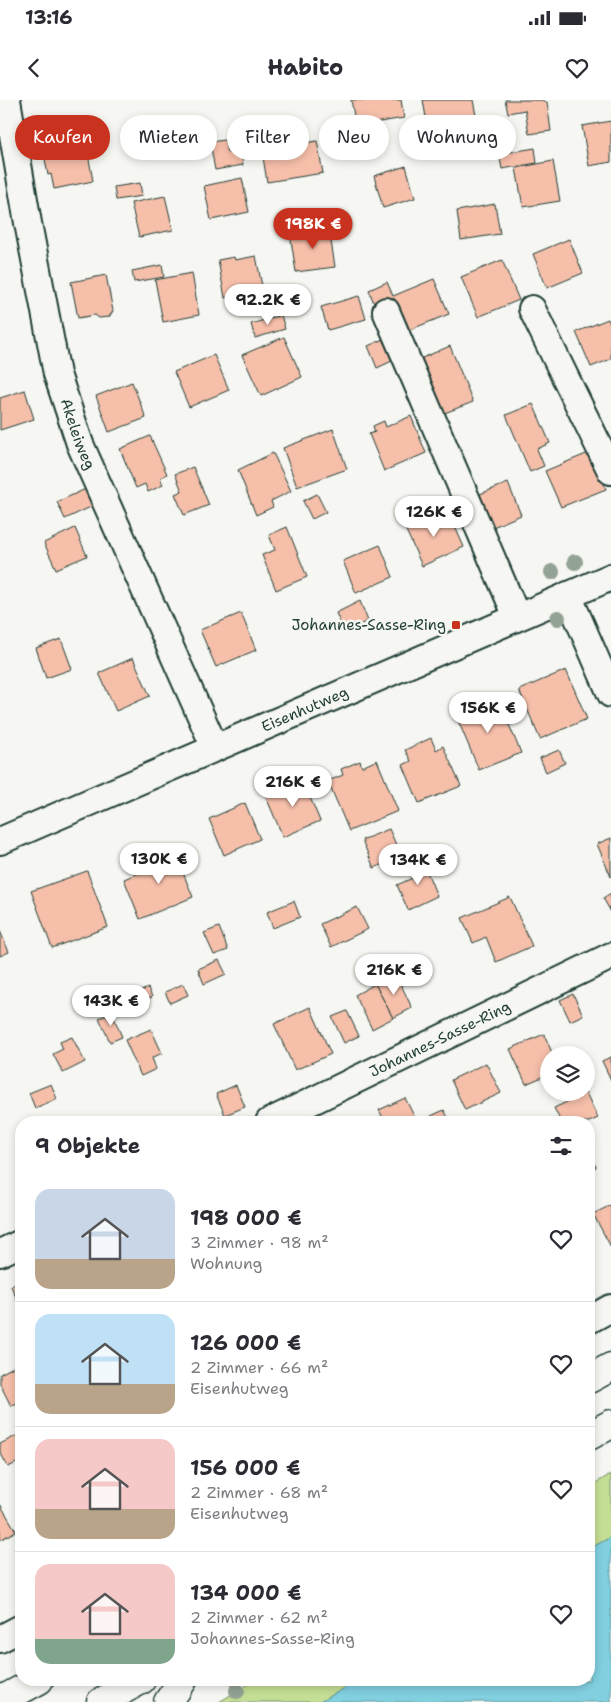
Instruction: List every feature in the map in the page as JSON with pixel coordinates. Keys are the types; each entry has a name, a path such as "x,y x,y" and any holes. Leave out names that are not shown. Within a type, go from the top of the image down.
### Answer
{"highway":[{"path":"595,1376 611,1367"},
{"path":"595,1433 611,1424"},
{"path":"0,1701 28,1686"},
{"path":"101,1702 131,1686"},
{"path":"168,1702 179,1686"}],"street":[{"name":"Akeleiweg","path":"7,100 57,374 80,444 215,748"},
{"path":"532,309 611,471"},
{"path":"386,311 517,617"},
{"name":"Eisenhutweg","path":"0,841 611,577"},
{"path":"568,595 611,694"},
{"name":"Johannes-Sasse-Ring","path":"281,1116 611,956"},
{"path":"0,1253 15,1246"},
{"path":"595,1317 611,1308"},
{"path":"0,1639 15,1631"}],"green space":[{"path":"611,1474 611,1537 595,1546 595,1483"},
{"path":"246,1686 348,1686 320,1702 219,1702"}],"water":[{"path":"611,1537 611,1702 320,1702 348,1686 595,1686 595,1546"}],"building":[{"path":"351,100 401,100 404,115 399,115 399,119 389,120 389,115 354,115"},
{"path":"423,100 473,100 476,115 426,115"},
{"path":"505,100 543,100 543,102 547,102 551,131 529,134 525,110 508,113"},
{"path":"611,121 611,162 589,166 582,126"},
{"path":"225,140 227,160 242,160 243,165 215,170 213,160 217,160 217,141"},
{"path":"317,141 319,160 323,173 267,182 263,160 309,160 309,142"},
{"path":"535,148 537,163 502,169 500,160 516,160 516,151"},
{"path":"45,160 89,160 93,181 54,189 51,174 48,175"},
{"path":"553,161 560,201 523,207 516,168"},
{"path":"406,166 415,198 383,208 374,176"},
{"path":"242,178 249,212 211,220 204,186"},
{"path":"140,183 142,196 116,200 114,187"},
{"path":"165,196 173,230 139,237 131,203"},
{"path":"495,204 500,234 461,240 457,211"},
{"path":"329,228 335,267 296,272 290,234"},
{"path":"569,239 583,273 547,288 533,254"},
{"path":"256,256 263,291 225,298 218,260 234,257 235,260"},
{"path":"502,260 519,300 478,317 461,277"},
{"path":"162,265 164,277 134,282 132,271"},
{"path":"192,273 199,315 163,322 155,280"},
{"path":"106,275 113,311 109,317 99,318 95,315 78,318 71,282"},
{"path":"434,279 449,314 407,331 395,302 376,309 369,290 387,282 393,296"},
{"path":"359,296 366,319 328,330 321,307"},
{"path":"281,315 285,329 255,338 251,324"},
{"path":"608,319 611,326 611,359 591,367 576,332"},
{"path":"284,337 302,377 261,396 242,355"},
{"path":"383,339 392,361 377,368 368,346"},
{"path":"450,346 473,402 442,414 420,359"},
{"path":"214,355 229,390 189,407 174,372"},
{"path":"132,382 146,418 109,432 96,396"},
{"path":"25,390 34,419 0,430 0,398"},
{"path":"533,404 550,443 537,449 544,466 530,472 506,415"},
{"path":"411,416 426,453 384,471 369,434 375,432 373,426 384,421 386,427"},
{"path":"333,429 347,469 297,487 283,448"},
{"path":"150,436 167,474 160,478 163,485 148,492 145,484 136,488 120,449"},
{"path":"591,452 606,489 561,507 545,471"},
{"path":"273,453 291,491 271,501 273,507 256,515 238,470"},
{"path":"193,467 209,505 184,515 175,494 182,491 175,474"},
{"path":"508,483 521,515 493,527 480,494"},
{"path":"90,487 97,504 65,519 57,502"},
{"path":"317,494 326,512 312,519 303,501"},
{"path":"447,509 464,547 422,566 405,528"},
{"path":"287,527 307,577 276,590 262,555 275,550 269,535"},
{"path":"75,528 87,556 56,569 44,543"},
{"path":"380,545 393,577 356,593 343,561"},
{"path":"360,601 368,621 344,632 336,613"},
{"path":"241,613 256,650 216,667 200,630"},
{"path":"61,639 72,669 46,678 36,648"},
{"path":"133,658 150,696 116,711 99,673"},
{"path":"566,670 587,719 540,739 519,690"},
{"path":"487,697 490,705 499,701 521,753 479,770 457,718 471,713 468,705"},
{"path":"431,738 436,750 443,746 461,786 419,803 403,765 411,761 405,750"},
{"path":"559,750 565,763 546,772 540,758"},
{"path":"377,760 398,811 349,831 328,781 343,775 341,769 360,761 362,767"},
{"path":"303,781 320,821 283,837 266,797 277,792 276,788 290,782 292,786"},
{"path":"245,803 260,839 224,855 209,819"},
{"path":"389,829 401,856 374,868 362,840"},
{"path":"611,838 611,877 597,844"},
{"path":"168,849 174,851 193,897 140,919 124,879 153,867 151,861 153,855"},
{"path":"430,857 435,868 427,872 437,896 408,910 397,885 417,876 412,866"},
{"path":"87,871 108,927 52,948 31,891"},
{"path":"611,893 611,912 603,898"},
{"path":"510,897 532,946 496,962 486,937 473,943 462,918"},
{"path":"294,901 300,917 273,928 267,912"},
{"path":"357,907 368,929 331,947 320,924"},
{"path":"219,927 228,950 214,955 204,933"},
{"path":"0,931 9,952 0,956"},
{"path":"219,960 226,974 204,984 198,969"},
{"path":"396,974 412,1008 393,1018 375,984"},
{"path":"183,984 188,995 170,1003 165,992"},
{"path":"375,984 393,1018 372,1029 355,995"},
{"path":"148,988 152,997 131,1006 127,997"},
{"path":"573,994 583,1015 570,1021 560,1000"},
{"path":"310,1007 331,1054 295,1070 274,1024"},
{"path":"347,1011 359,1036 344,1043 332,1017"},
{"path":"112,1013 122,1037 110,1042 99,1018"},
{"path":"151,1029 162,1053 152,1058 156,1069 141,1076 125,1040"},
{"path":"544,1034 549,1046 540,1046 540,1078 526,1084 510,1049"},
{"path":"72,1037 85,1062 63,1073 53,1054 63,1049 60,1042"},
{"path":"611,1057 611,1080 602,1061"},
{"path":"486,1063 501,1093 465,1110 451,1080"},
{"path":"51,1084 57,1099 35,1108 29,1093"},
{"path":"236,1085 245,1107 225,1115 216,1094"},
{"path":"405,1098 414,1116 382,1116 379,1110"},
{"path":"569,1101 590,1101 598,1118 595,1119 595,1116 558,1116 554,1108"},
{"path":"444,1110 447,1116 431,1116"},
{"path":"611,1205 611,1247 595,1218 595,1213"},
{"path":"15,1284 15,1295 11,1286"},
{"path":"15,1366 15,1404 11,1406 0,1384 0,1374"},
{"path":"15,1436 15,1464 8,1467 0,1452 0,1444"},
{"path":"0,1504 15,1532 0,1540"}],"place":[{"name":"Johannes-Sasse-Ring","path":"456,625"}]}
